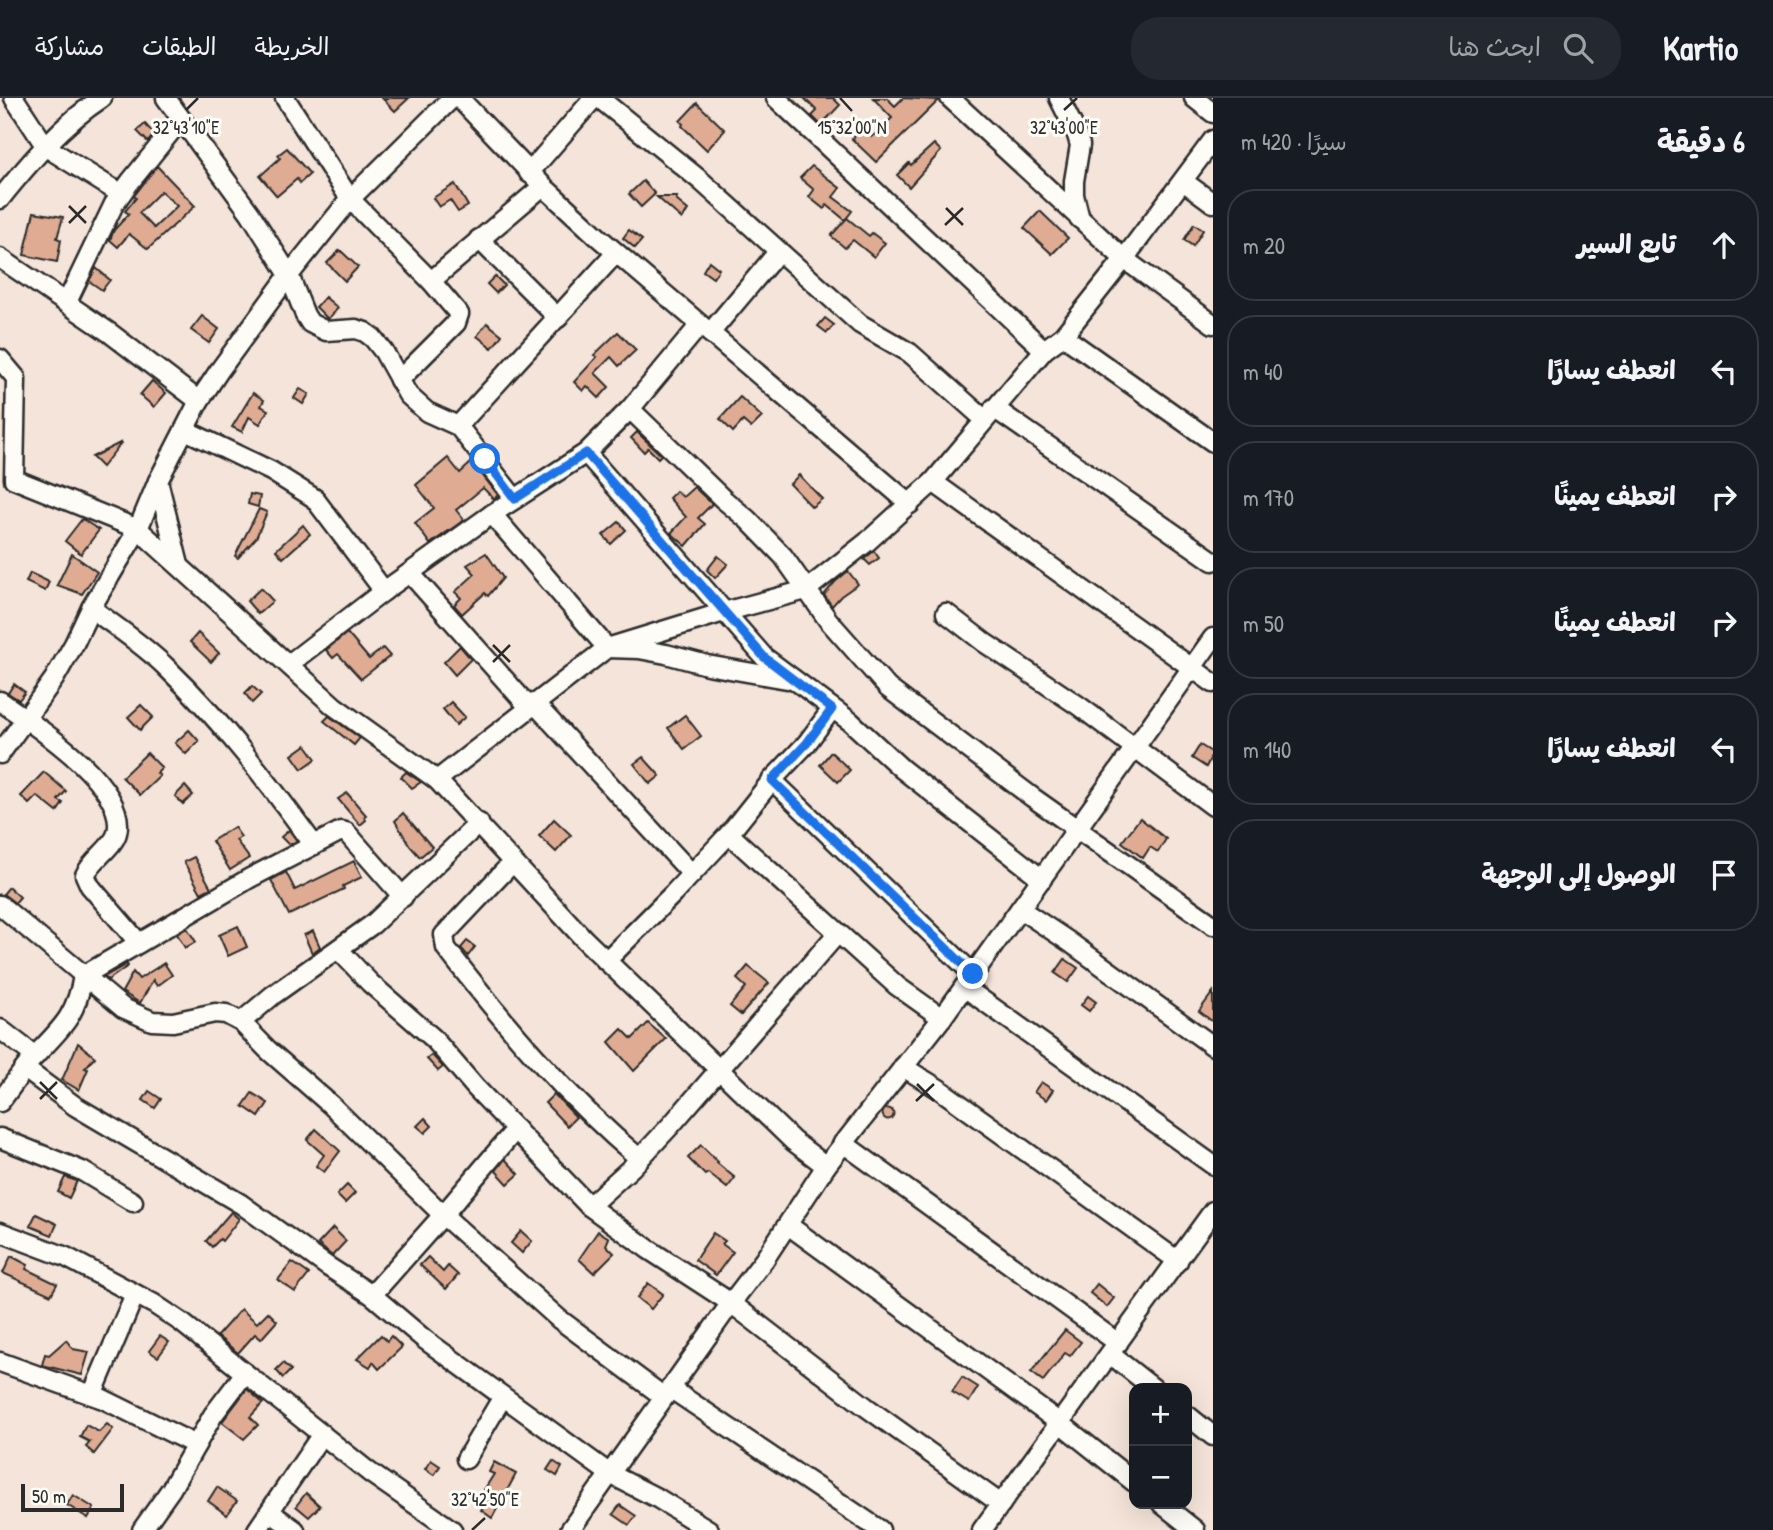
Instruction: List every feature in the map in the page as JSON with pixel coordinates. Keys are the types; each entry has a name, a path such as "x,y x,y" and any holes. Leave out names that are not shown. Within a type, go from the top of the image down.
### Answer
{"street":[{"path":"14,98 46,147 121,194"},
{"path":"0,198 46,147 90,105 102,98"},
{"path":"166,98 250,213 289,275 310,323 326,331 346,328 365,332 378,344 408,395 418,406 458,426 515,499"},
{"path":"0,754 54,679 74,644 91,608 138,529 158,481 199,401 289,275 350,199 452,98"},
{"path":"459,98 543,186 616,253 910,504"},
{"path":"530,173 594,98"},
{"path":"599,98 700,180 860,324 910,353 989,413 1213,561"},
{"path":"776,98 1044,350"},
{"path":"950,98 1124,259 1213,324"},
{"path":"1059,98 1080,145 1074,195 1080,219"},
{"path":"1194,98 1213,113"},
{"path":"291,101 350,199 431,281 459,317 399,380"},
{"path":"66,302 121,194 181,119"},
{"path":"437,780 607,648 806,590 867,542 933,482 1044,350 1063,336 1213,140"},
{"path":"1183,181 1213,202"},
{"path":"431,281 543,186"},
{"path":"479,239 558,318"},
{"path":"289,664 384,591 492,514 586,453 778,252"},
{"path":"458,426 616,253"},
{"path":"0,258 66,302 199,401"},
{"path":"1063,336 1213,442"},
{"path":"0,359 16,378 7,476 138,529 334,706 437,780 606,961 793,1140 826,1166"},
{"path":"630,409 783,556 848,644 888,688 1077,829 1213,925"},
{"path":"185,430 271,471 313,498 384,591"},
{"path":"586,453 764,657 851,722 902,769 1042,879"},
{"path":"158,481 179,566"},
{"path":"933,482 1213,683"},
{"path":"492,514 607,648 639,649 706,665 792,680"},
{"path":"410,573 692,874"},
{"path":"91,608 154,657 186,688 250,761 314,845"},
{"path":"946,613 995,650 1080,706 1213,806"},
{"path":"570,1530 788,1225 826,1166 942,1018 1213,638"},
{"path":"0,701 25,718 95,776 110,796 118,818 117,835 90,864 85,875 90,886 139,943"},
{"path":"606,961 729,834 772,780 811,738 832,709"},
{"path":"772,780 969,981 1213,1165"},
{"path":"241,1022 273,995 339,950 403,897 479,823"},
{"path":"0,1102 72,1015 79,999 83,976 250,878 341,831 346,832 403,897"},
{"path":"729,834 897,986 942,1018"},
{"path":"513,862 444,935 446,948 539,1064 596,1122 640,1158"},
{"path":"0,905 123,1008 152,1021 173,1021 215,1013 226,1014 241,1022 268,1050 331,1105 443,1215 559,1319 667,1393 880,1530"},
{"path":"1020,909 1213,1046"},
{"path":"589,1206 640,1158 837,934"},
{"path":"339,950 370,983 433,1038 475,1087 589,1206 648,1249 731,1303 1001,1504"},
{"path":"0,1029 30,1063 75,1105 240,1204 372,1295 424,1339 502,1398 610,1474 659,1499 709,1530"},
{"path":"903,1067 939,1089 1178,1261"},
{"path":"372,1295 516,1129"},
{"path":"0,1138 82,1171 133,1202"},
{"path":"843,1143 1114,1348 1148,1383"},
{"path":"983,1530 1178,1261 1206,1237 1213,1211"},
{"path":"788,1225 1060,1423 1129,1478"},
{"path":"1,1235 66,1257 181,1322 369,1472 452,1530"},
{"path":"92,1395 135,1294"},
{"path":"0,1362 92,1395 196,1445"},
{"path":"142,1530 171,1489 213,1415 245,1373"},
{"path":"466,1459 502,1398"},
{"path":"1192,1419 1213,1436"},
{"path":"257,1530 322,1434"},
{"path":"1168,1509 1195,1530"},
{"path":"270,1512 295,1530"}],"building":[{"path":"382,98 409,98 395,111"},
{"path":"804,98 833,98 840,105 821,125 812,116 817,111"},
{"path":"873,98 887,98 895,106 903,98 939,100 876,162 852,139 863,128 872,137 892,118"},
{"path":"697,103 725,130 707,150 680,121"},
{"path":"145,124 154,134 148,142 137,131"},
{"path":"934,144 941,151 909,187 897,175"},
{"path":"287,148 310,174 300,183 297,179 277,196 260,176"},
{"path":"157,166 195,206 148,249 129,234 118,247 110,240 114,230 129,214 125,211 136,198 134,196","holes":["161,191 177,206 154,228 139,213"]},
{"path":"812,166 840,188 833,197 852,211 845,220 827,205 824,209 809,197 814,190 800,178"},
{"path":"643,181 655,194 641,207 629,194"},
{"path":"455,184 468,206 458,212 450,200 439,207 433,198"},
{"path":"657,197 677,197 676,200 688,210 682,219"},
{"path":"1040,211 1068,238 1052,254 1024,228"},
{"path":"34,212 63,217 57,238 61,240 57,262 24,255"},
{"path":"847,218 869,236 872,233 885,243 874,257 853,240 845,248 831,236"},
{"path":"1194,224 1203,230 1193,246 1184,240"},
{"path":"629,230 642,240 635,248 623,238"},
{"path":"340,250 358,267 345,281 327,263"},
{"path":"709,261 719,269 713,278 703,271"},
{"path":"96,268 110,280 102,290 89,281"},
{"path":"495,276 504,285 496,293 487,284"},
{"path":"325,297 338,308 328,319 316,307"},
{"path":"202,316 219,329 209,343 191,330"},
{"path":"825,318 834,325 827,333 818,326"},
{"path":"487,323 502,335 492,348 477,336"},
{"path":"618,332 636,350 619,366 611,357 595,373 609,387 599,398 587,386 583,391 574,382 597,357 594,355"},
{"path":"152,381 166,393 154,407 140,395"},
{"path":"300,389 309,394 303,404 294,398"},
{"path":"253,393 264,400 261,406 268,410 260,424 249,417 242,432 232,427"},
{"path":"740,397 762,417 751,428 743,421 733,432 720,419"},
{"path":"637,432 661,455 658,458 648,448 644,452 631,438"},
{"path":"122,442 102,467 92,457"},
{"path":"448,458 460,473 472,462 498,495 494,499 483,488 456,510 464,520 430,544 415,523 434,508 416,485"},
{"path":"799,475 822,499 812,507 790,484"},
{"path":"694,487 712,504 698,518 705,524 686,546 671,533 686,517 669,498 676,491 683,497"},
{"path":"250,494 260,496 258,507 248,504"},
{"path":"259,509 267,512 256,538 238,558 235,556"},
{"path":"82,519 99,530 81,554 65,541"},
{"path":"619,522 626,530 611,544 603,535"},
{"path":"303,525 310,534 283,558 276,550"},
{"path":"874,551 879,558 870,565 864,559"},
{"path":"486,553 503,578 488,596 485,593 462,614 454,605 461,598 455,592 475,574 467,565"},
{"path":"72,554 97,572 82,594 57,585"},
{"path":"718,556 728,564 715,578 707,570"},
{"path":"848,571 858,584 832,606 824,595"},
{"path":"30,573 49,582 45,591 26,582"},
{"path":"261,588 273,601 258,614 247,601"},
{"path":"198,633 219,653 211,662 190,642"},
{"path":"347,633 369,659 383,648 390,656 361,679 338,654 333,658 326,650"},
{"path":"460,646 471,659 455,675 444,662"},
{"path":"14,684 25,692 19,700 8,693"},
{"path":"252,686 261,694 252,703 245,693"},
{"path":"451,702 465,717 456,725 443,709"},
{"path":"141,705 153,717 140,730 128,717"},
{"path":"685,715 701,736 684,749 668,728"},
{"path":"329,716 360,738 354,745 324,721"},
{"path":"189,730 199,741 186,754 175,743"},
{"path":"306,745 316,759 302,769 292,755"},
{"path":"1200,745 1213,753 1206,767 1192,758"},
{"path":"831,752 850,770 838,782 820,765"},
{"path":"147,753 162,768 157,773 160,776 140,795 122,777"},
{"path":"643,757 660,776 650,784 634,764"},
{"path":"44,772 66,791 58,800 63,803 57,812 37,796 29,804 21,796"},
{"path":"406,772 421,782 412,788 401,777"},
{"path":"185,786 193,795 183,804 175,796"},
{"path":"347,793 366,815 366,820 360,825 338,799"},
{"path":"403,813 432,847 420,857 395,821"},
{"path":"1140,818 1166,839 1158,852 1150,847 1143,858 1122,842"},
{"path":"554,819 571,835 556,852 539,836"},
{"path":"234,827 241,837 236,840 249,858 230,870 212,841"},
{"path":"289,830 297,841 289,845 281,837"},
{"path":"194,857 211,888 201,893 184,862"},
{"path":"354,861 362,877 343,886 344,889 289,915 271,880 286,872 295,890"},
{"path":"9,887 20,897 15,903 3,894"},
{"path":"238,926 247,947 228,956 219,935"},
{"path":"187,928 196,942 185,948 177,934"},
{"path":"313,931 320,947 312,953 304,935"},
{"path":"467,941 475,947 468,956 461,948"},
{"path":"1065,959 1078,968 1068,982 1055,973"},
{"path":"164,963 172,975 157,986 153,980 140,1003 122,992 133,972 139,979"},
{"path":"127,964 128,966 108,980 104,977"},
{"path":"748,966 769,983 741,1015 730,1006 746,987 737,979"},
{"path":"1213,992 1213,1022 1199,1011"},
{"path":"1088,996 1096,1002 1089,1011 1081,1005"},
{"path":"648,1023 666,1039 634,1071 609,1042 622,1029 632,1039"},
{"path":"78,1043 95,1057 85,1068 88,1069 79,1090 62,1080"},
{"path":"432,1055 443,1067 438,1071 427,1059"},
{"path":"1041,1082 1053,1090 1046,1100 1034,1092"},
{"path":"149,1091 161,1099 155,1108 143,1100"},
{"path":"252,1093 268,1103 259,1117 243,1106"},
{"path":"554,1094 576,1117 567,1126 545,1103"},
{"path":"888,1108 894,1114 888,1120 882,1114"},
{"path":"425,1118 432,1126 425,1133 417,1126"},
{"path":"316,1129 340,1151 324,1172 316,1166 324,1155 307,1140"},
{"path":"701,1145 735,1178 727,1188 708,1173 705,1175 688,1158"},
{"path":"505,1159 519,1174 508,1184 496,1171"},
{"path":"65,1177 77,1181 69,1198 58,1192"},
{"path":"347,1185 355,1193 345,1203 337,1195"},
{"path":"231,1212 239,1219 222,1241 220,1239 212,1247 206,1241"},
{"path":"36,1214 57,1224 52,1235 30,1226"},
{"path":"333,1228 346,1241 332,1256 318,1244"},
{"path":"521,1231 532,1241 522,1253 511,1243"},
{"path":"598,1231 609,1238 606,1245 614,1253 594,1273 579,1259"},
{"path":"713,1233 725,1241 722,1244 733,1252 716,1275 695,1260"},
{"path":"11,1256 28,1265 26,1269 57,1284 51,1295 3,1273"},
{"path":"428,1257 443,1272 448,1266 458,1275 446,1289 420,1265"},
{"path":"292,1262 309,1274 295,1292 278,1280"},
{"path":"648,1283 663,1294 651,1309 637,1298"},
{"path":"1097,1284 1114,1298 1107,1307 1090,1293"},
{"path":"241,1309 257,1323 268,1312 277,1321 261,1339 255,1334 238,1353 217,1336"},
{"path":"1065,1330 1081,1342 1070,1356 1065,1353 1043,1381 1031,1372"},
{"path":"381,1335 387,1341 391,1336 402,1347 379,1369 373,1362 370,1367 357,1359"},
{"path":"160,1336 169,1342 158,1357 149,1351"},
{"path":"66,1340 73,1349 89,1352 82,1375 42,1365 45,1354 49,1355"},
{"path":"283,1363 291,1370 283,1378 276,1370"},
{"path":"962,1377 978,1387 969,1402 952,1392"},
{"path":"247,1389 263,1403 250,1417 258,1425 244,1439 222,1422"},
{"path":"107,1424 113,1429 94,1454 86,1447 90,1442 80,1437 86,1425 99,1432"},
{"path":"431,1460 440,1466 434,1475 425,1469"},
{"path":"553,1461 562,1467 557,1476 547,1470"},
{"path":"494,1462 516,1474 492,1518 481,1510 491,1495 484,1490 494,1474 489,1472"},
{"path":"217,1487 237,1501 227,1515 208,1501"},
{"path":"306,1493 320,1506 309,1517 296,1506"},
{"path":"73,1495 94,1508 88,1518 67,1505"},
{"path":"620,1505 636,1516 629,1525 613,1514"}],"route":[{"path":"485,459 515,499 586,453 764,657 832,709 807,743 772,780 973,974"}]}
